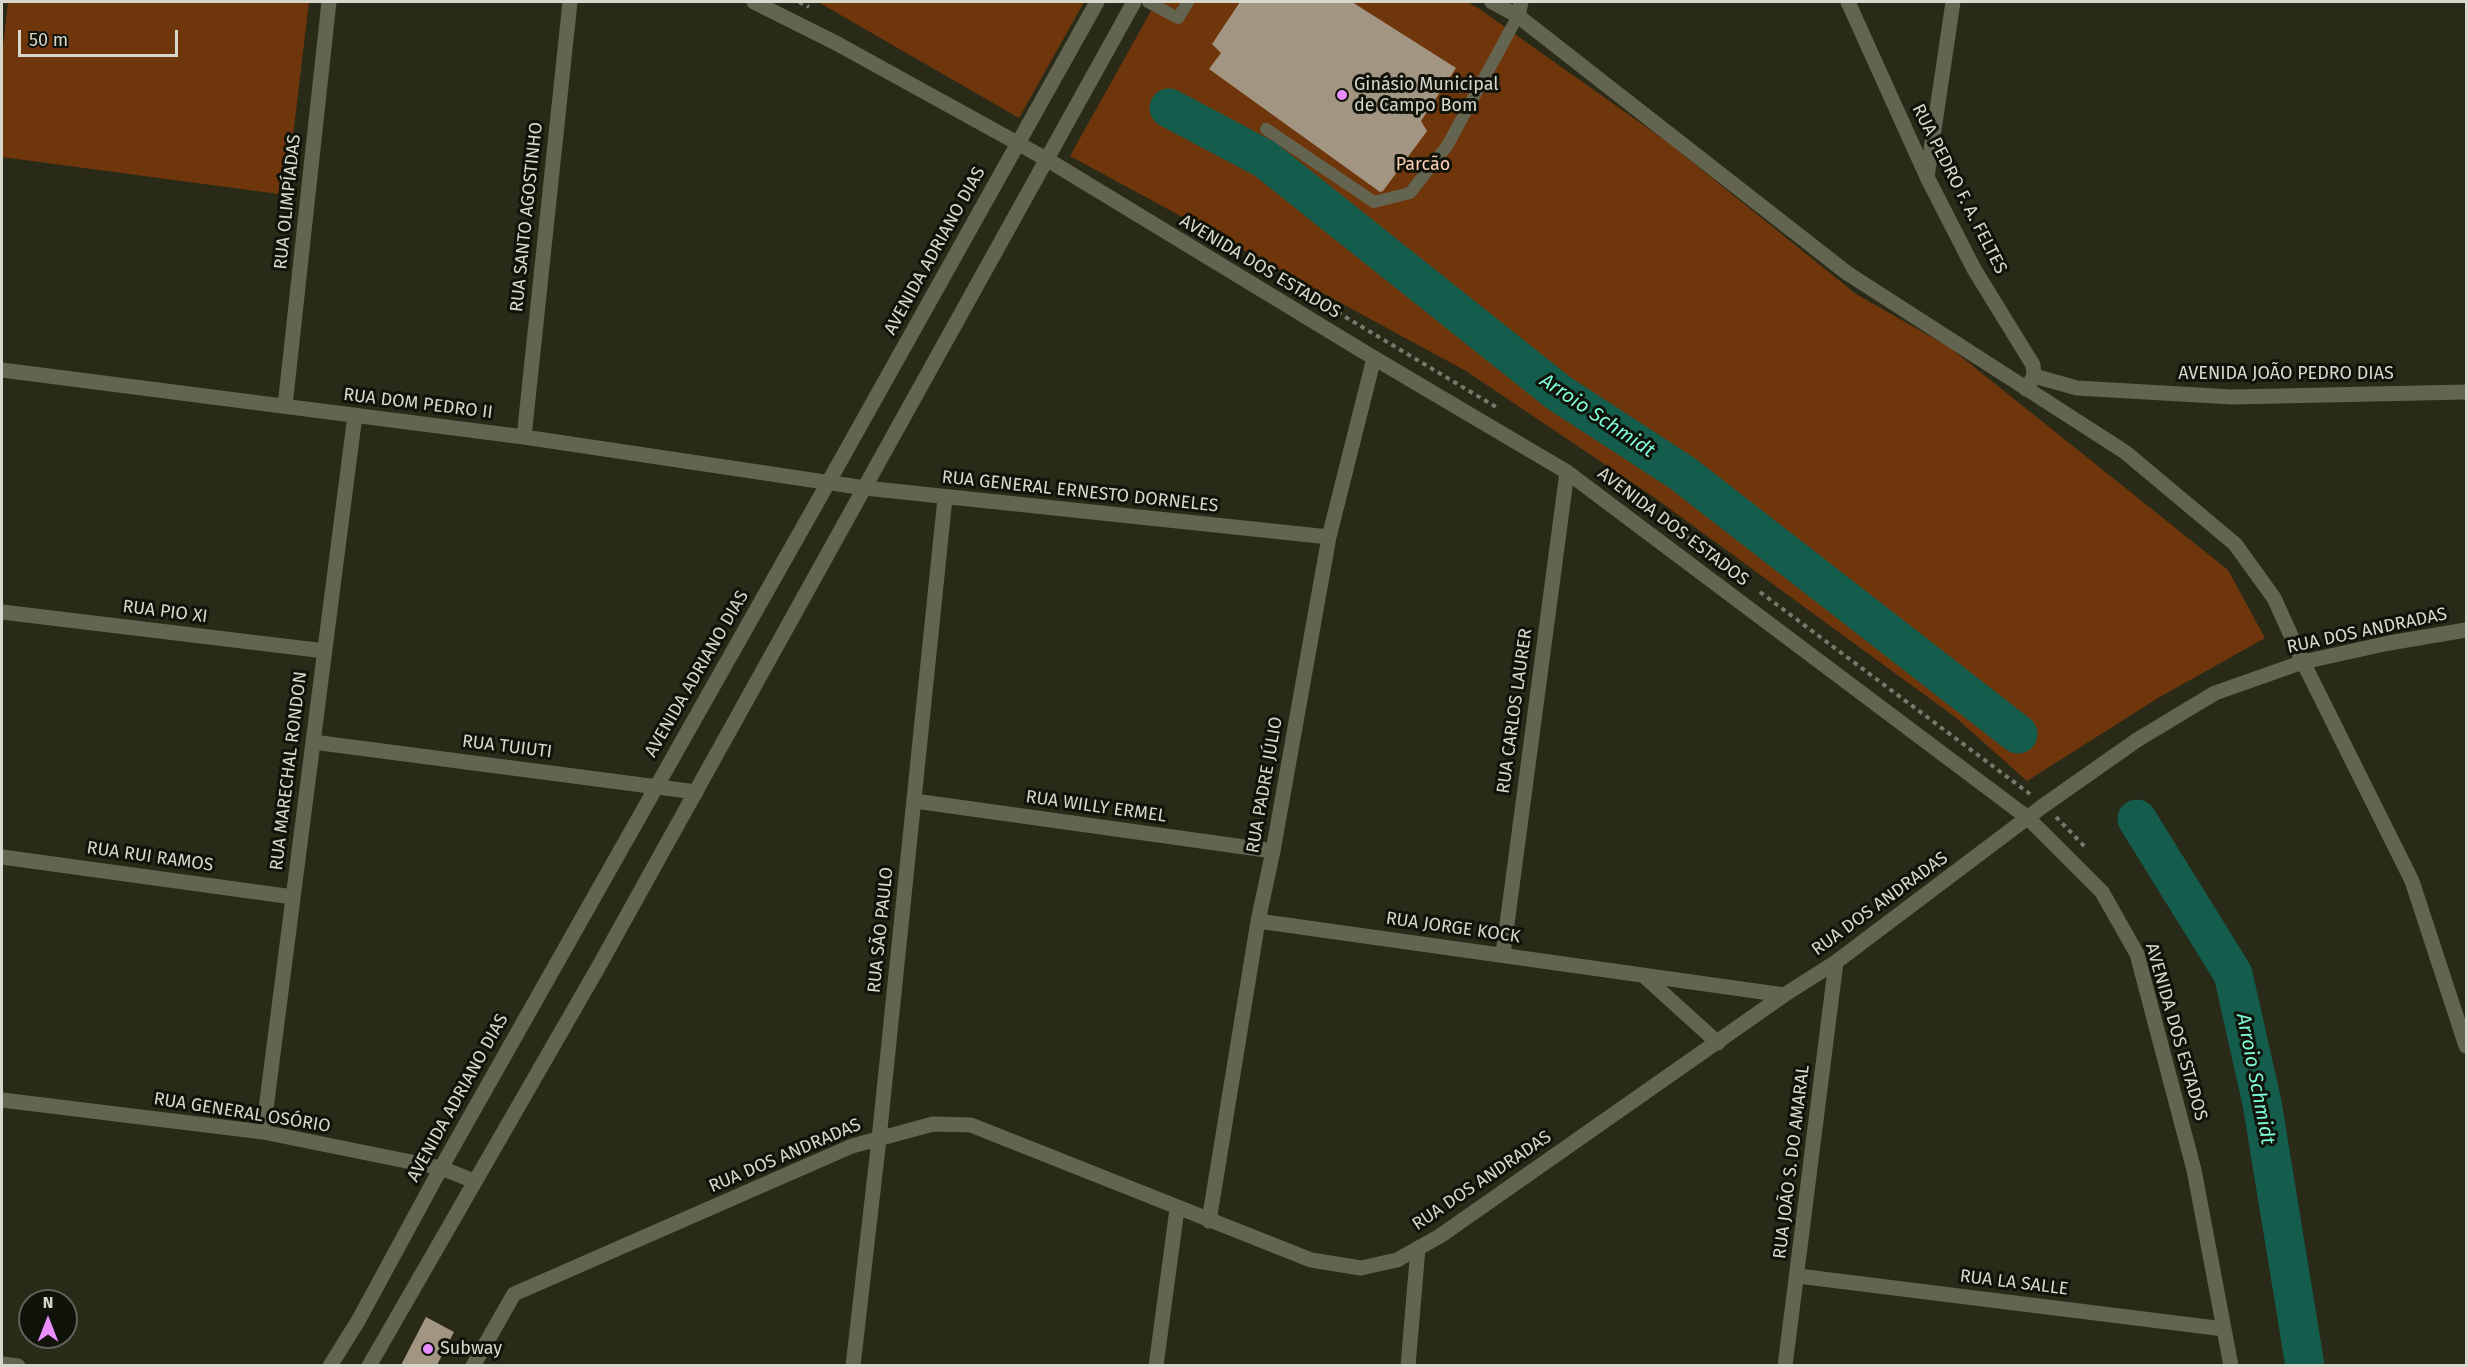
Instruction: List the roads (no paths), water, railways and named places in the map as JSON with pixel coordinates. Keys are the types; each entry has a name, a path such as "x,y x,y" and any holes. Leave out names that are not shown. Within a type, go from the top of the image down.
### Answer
{"street":[{"name":"RUA OLIMPÍADAS","path":"285,406 329,2"},
{"name":"RUA SANTO AGOSTINHO","path":"524,437 570,2"},
{"name":"AVENIDA DOS ESTADOS","path":"754,2 836,43 1048,160 1567,472 2028,818 2102,892 2137,954 2194,1170 2231,1365"},
{"name":"AVENIDA ADRIANO DIAS","path":"330,1365 358,1320 441,1168 1097,2"},
{"path":"369,1365 599,966 1134,2"},
{"path":"1492,2 1519,9 1847,273 2030,383 2125,452 2235,544 2274,598 2302,662 2412,880 2466,1046"},
{"name":"RUA PEDRO F. A. FELTES","path":"1848,2 1927,177 1974,269 2034,365 2030,383"},
{"path":"1927,177 1953,2"},
{"name":"RUA PADRE JÚLIO","path":"1209,1221 1257,921 1273,851 1329,537 1374,358"},
{"name":"RUA DOM PEDRO II","path":"2,370 524,437 828,483"},
{"name":"AVENIDA JOÃO PEDRO DIAS","path":"2030,383 2232,397 2466,392"},
{"name":"RUA MARECHAL RONDON","path":"263,1132 355,415"},
{"name":"RUA CARLOS LAURER","path":"1503,954 1567,472"},
{"name":"RUA GENERAL ERNESTO DORNELES","path":"828,483 945,498 1329,537"},
{"name":"RUA SÃO PAULO","path":"853,1365 915,801 945,498"},
{"name":"RUA PIO XI","path":"2,612 325,651"},
{"name":"RUA DOS ANDRADAS","path":"472,1365 514,1294 852,1146 933,1124 971,1125 1177,1209 1311,1260 1361,1268 1397,1260 1440,1236 1784,995 1836,962 2043,806 2138,740 2215,693 2302,662 2389,643 2466,630"},
{"name":"RUA TUIUTI","path":"313,742 696,792"},
{"name":"RUA WILLY ERMEL","path":"915,801 1273,851"},
{"name":"RUA RUI RAMOS","path":"2,857 293,897"},
{"name":"RUA JORGE KOCK","path":"1257,921 1784,995"},
{"name":"RUA JOÃO S. DO AMARAL","path":"1785,1365 1836,962"},
{"path":"1644,976 1718,1043"},
{"name":"RUA GENERAL OSÓRIO","path":"2,1100 263,1132 441,1168 474,1181"},
{"path":"1156,1365 1177,1209"},
{"path":"1408,1365 1418,1248"},
{"name":"RUA LA SALLE","path":"1798,1276 2224,1329"},
{"path":"2,1364 18,1365"}],"lane":[{"path":"1148,2 1178,18 1188,2"},
{"path":"1266,129 1374,202 1410,193 1448,146 1519,9"}],"waterway":[{"name":"Arroio Schmidt","path":"1169,108 1265,159 1559,393 1682,473 2018,734"},
{"name":"Arroio Schmidt","path":"2137,819 2233,974 2262,1103 2305,1366"}],"place":[{"name":"Ginásio Municipal de Campo Bom","path":"1342,95"},
{"name":"Subway","path":"428,1349"}],"park label":[{"name":"Parcão","path":"1423,165"}]}
